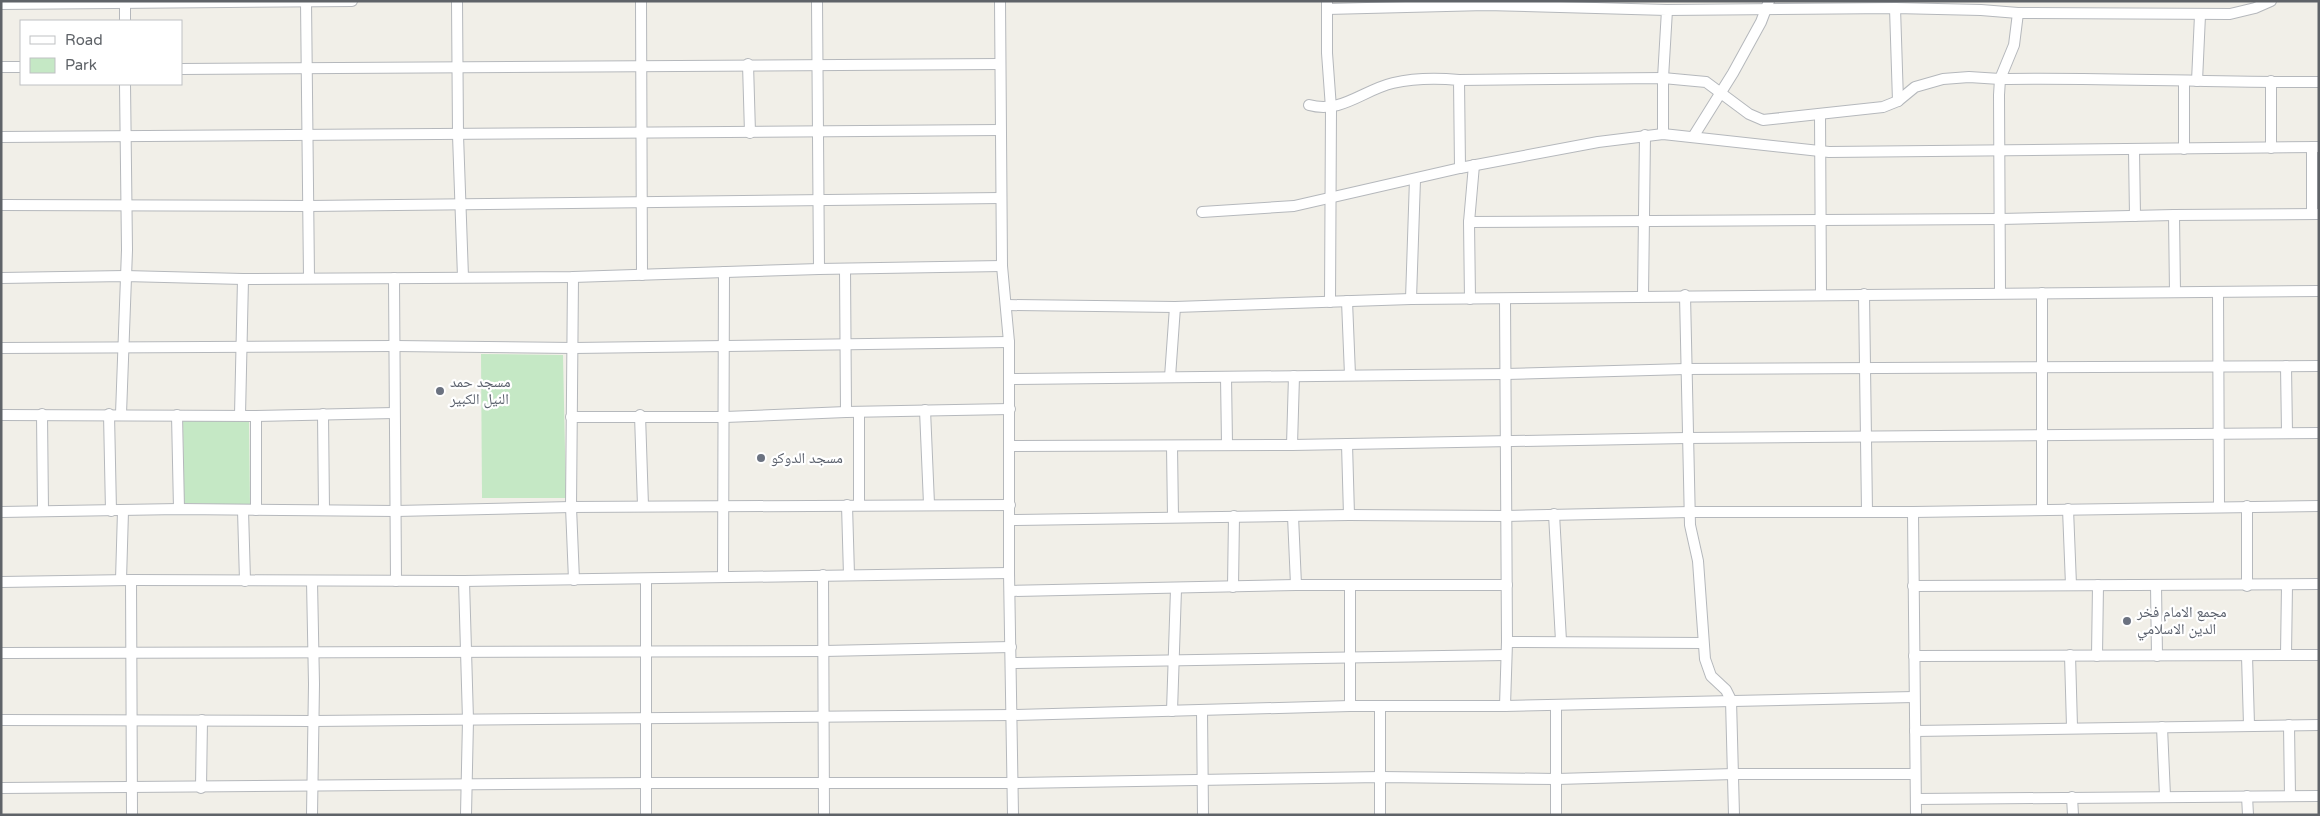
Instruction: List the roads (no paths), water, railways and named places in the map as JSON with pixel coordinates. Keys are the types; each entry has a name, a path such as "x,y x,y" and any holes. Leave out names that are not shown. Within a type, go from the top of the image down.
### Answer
{"street":[{"path":"1,4 352,1"},
{"path":"457,1 458,135 463,277"},
{"path":"641,1 642,275"},
{"path":"817,1 820,269"},
{"path":"1000,1 1002,266 1007,305 1010,379 1009,573 1013,815"},
{"path":"1330,302 1331,108 1327,53 1327,5 1489,3 1611,5 1667,10 1768,6 1895,8 1977,5 2018,13 2200,15 2244,11 2271,1"},
{"path":"125,2 125,20"},
{"path":"306,2 309,278"},
{"path":"1693,137 1721,93 1768,6"},
{"path":"1895,8 1898,101"},
{"path":"1663,134 1663,78 1667,10"},
{"path":"2000,292 2000,79 2014,45 2018,13"},
{"path":"2197,81 2200,15"},
{"path":"748,64 750,133"},
{"path":"182,69 748,64 1000,64"},
{"path":"1,67 20,67"},
{"path":"1309,105 1321,109 1331,108 1392,83 1422,80 1663,78 1703,80 1749,114 1763,120 1883,107 1898,101 1915,87 1929,82 1969,77 2000,79 2090,77 2184,81 2319,82"},
{"path":"1459,80 1460,168"},
{"path":"2184,81 2184,149"},
{"path":"2270,82 2270,148"},
{"path":"121,414 127,206 126,85"},
{"path":"1820,114 1822,151 1821,294"},
{"path":"1,137 818,133 1000,130"},
{"path":"1202,212 1294,206 1460,168 1663,134 1822,151 2316,148 2315,214 2000,219 1469,222"},
{"path":"1643,296 1645,136"},
{"path":"2134,150 2135,216"},
{"path":"1470,299 1469,222 1474,166"},
{"path":"1411,299 1415,179"},
{"path":"1,205 460,205 642,201 1001,198"},
{"path":"2174,215 2175,292"},
{"path":"1,278 125,276 243,279 573,277 820,269 1002,266"},
{"path":"845,269 846,412"},
{"path":"723,577 724,272"},
{"path":"573,277 574,348 571,417 571,507 574,580"},
{"path":"394,278 396,581"},
{"path":"240,415 243,279"},
{"path":"1007,305 1175,307 1411,299 1685,295 2319,291"},
{"path":"2042,292 2042,510"},
{"path":"2218,292 2219,507"},
{"path":"1864,294 1867,512"},
{"path":"1685,295 1690,512 1700,572 1703,642 1708,669 1717,683 1726,690 1731,700 1734,815"},
{"path":"1504,706 1507,642 1505,299"},
{"path":"1347,301 1350,375"},
{"path":"1170,377 1175,307"},
{"path":"1,348 394,346 574,348 1009,342"},
{"path":"2286,366 2287,433"},
{"path":"1010,379 1506,374 1686,369 2319,366"},
{"path":"1292,445 1294,376"},
{"path":"1226,377 1227,444"},
{"path":"571,417 640,415 724,417 846,412 1010,409"},
{"path":"925,410 929,504"},
{"path":"859,412 859,504"},
{"path":"1,415 256,416 394,413"},
{"path":"42,414 43,511"},
{"path":"109,414 111,511"},
{"path":"323,414 324,510"},
{"path":"177,415 179,509"},
{"path":"640,415 643,506"},
{"path":"256,416 256,510"},
{"path":"1009,446 1292,445 1687,438 2043,434 2219,435 2319,432"},
{"path":"1347,444 1349,515"},
{"path":"1172,446 1173,517"},
{"path":"847,504 848,575"},
{"path":"1,512 179,509 396,511 643,506 1010,504"},
{"path":"2247,506 2247,586"},
{"path":"1010,520 1234,516 1506,516 1690,512 1913,512 2319,506"},
{"path":"2068,509 2071,585"},
{"path":"244,510 245,581"},
{"path":"123,511 131,652 132,815"},
{"path":"1913,512 1916,815"},
{"path":"1554,514 1561,641"},
{"path":"1233,587 1234,516"},
{"path":"1293,516 1296,585"},
{"path":"1,582 126,580 464,581 1009,573"},
{"path":"823,576 824,815"},
{"path":"646,579 646,815"},
{"path":"312,581 314,684 312,815"},
{"path":"464,581 468,720 466,815"},
{"path":"1914,586 2247,586 2319,584"},
{"path":"1010,591 1296,585 1507,585"},
{"path":"2097,656 2098,585"},
{"path":"2156,585 2157,656"},
{"path":"2286,655 2287,585"},
{"path":"1350,586 1350,706"},
{"path":"1172,711 1176,589"},
{"path":"1507,642 1703,642"},
{"path":"1,652 646,652 1011,647"},
{"path":"1011,663 1506,655"},
{"path":"2070,655 2072,727"},
{"path":"1914,656 2319,655"},
{"path":"2247,656 2249,725"},
{"path":"1,720 312,721 1012,715 1350,706 1504,706 1914,697"},
{"path":"1556,705 1556,815"},
{"path":"1380,707 1380,815"},
{"path":"1202,710 1203,815"},
{"path":"201,788 202,720"},
{"path":"2290,725 2290,796"},
{"path":"1915,731 2072,727 2319,725"},
{"path":"2162,727 2165,796"},
{"path":"1,788 201,788 311,785 646,782 1013,782 1380,777 1557,779 1734,774 1915,774"},
{"path":"2247,796 2248,815"},
{"path":"1916,799 2319,796"},
{"path":"2072,797 2073,815"}],"place":[{"name":"مسجد حمد النيل الكبير","path":"440,391"},
{"name":"مسجد الدوكو","path":"761,458"},
{"name":"مجمع الامام فخر الدين الاسلامي","path":"2127,621"}]}
